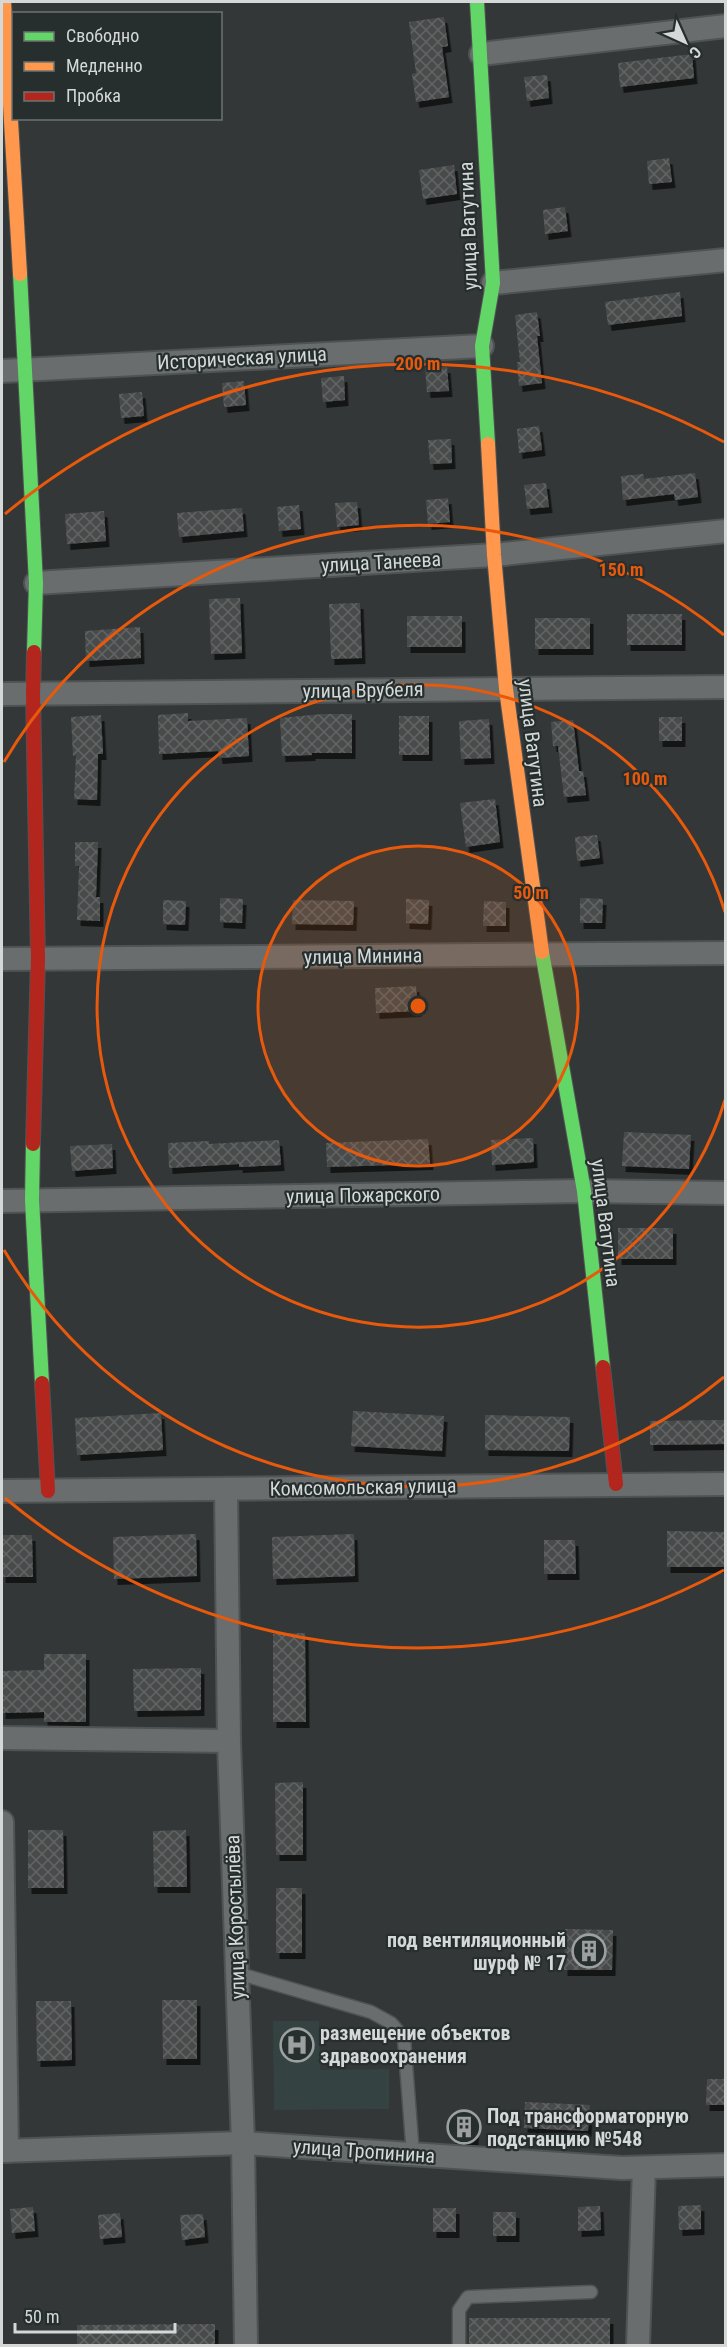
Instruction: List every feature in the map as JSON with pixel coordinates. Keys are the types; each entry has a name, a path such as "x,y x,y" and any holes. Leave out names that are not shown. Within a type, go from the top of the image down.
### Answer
{"street":[{"path":"4,2 36,583 33,694 38,959 32,1200 48,1491"},
{"name":"улица Ватутина","path":"477,2 493,283 482,346 494,555 506,689 542,954 584,1191 616,1484"},
{"path":"481,54 726,26"},
{"path":"493,283 726,260"},
{"name":"Историческая улица","path":"2,370 482,346"},
{"name":"улица Танеева","path":"36,583 494,555 726,531"},
{"name":"улица Врубеля","path":"2,694 726,687"},
{"name":"улица Минина","path":"2,959 726,953"},
{"name":"улица Пожарского","path":"2,1201 584,1191 726,1193"},
{"name":"Комсомольская улица","path":"2,1491 726,1484"},
{"name":"улица Коростылёва","path":"226,1489 229,1741 243,2143 246,2346"},
{"path":"2,1738 229,1741"},
{"path":"2,1822 4,2151"},
{"name":"улица Тропинина","path":"4,2151 243,2143 622,2168 726,2165"},
{"path":"638,2346 644,2168"}],"lane":[{"path":"237,1972 370,2012 391,2023 404,2038 413,2155"},
{"path":"459,2346 459,2310 468,2297 591,2292"}],"shaded area":[{"name":"размещение объектов здравоохранения","path":"273,2021 319,2021 320,2070 389,2069 389,2109 274,2110"}],"building":[{"path":"444,17 448,46 442,47 449,97 416,102 412,74 416,73 409,22"},
{"path":"692,54 694,78 620,87 618,63"},
{"path":"547,75 549,98 527,101 524,77"},
{"path":"669,158 672,182 649,184 647,161"},
{"path":"454,165 457,194 423,199 419,170"},
{"path":"565,207 568,231 545,234 543,210"},
{"path":"680,292 682,316 608,325 605,302"},
{"path":"537,312 542,383 519,386 517,362 520,362 515,315"},
{"path":"447,367 449,391 427,392 425,368"},
{"path":"344,376 345,400 323,402 321,378"},
{"path":"244,381 246,405 224,407 222,383"},
{"path":"142,392 144,416 121,418 119,394"},
{"path":"539,426 542,450 519,453 517,429"},
{"path":"451,439 452,463 430,464 428,440"},
{"path":"695,473 698,497 675,500 674,494 623,500 621,476 643,474 644,479"},
{"path":"546,483 549,507 527,509 524,485"},
{"path":"448,498 450,522 428,524 426,500"},
{"path":"357,502 359,525 337,527 335,503"},
{"path":"299,505 301,529 279,531 277,507"},
{"path":"242,508 244,531 179,537 177,513"},
{"path":"104,511 106,541 67,544 65,514"},
{"path":"240,598 242,653 211,654 209,599"},
{"path":"360,603 362,658 331,659 329,604"},
{"path":"627,614 682,614 682,645 627,645"},
{"path":"407,616 462,616 462,647 407,647"},
{"path":"535,618 590,618 590,649 535,649"},
{"path":"140,627 141,658 86,661 85,631"},
{"path":"188,713 188,721 247,718 249,756 219,758 218,751 159,754 158,715"},
{"path":"352,714 352,753 282,756 280,718"},
{"path":"101,715 103,754 98,754 97,800 74,799 76,755 73,756 71,717"},
{"path":"399,716 429,716 429,755 399,755"},
{"path":"659,717 682,717 682,741 659,741"},
{"path":"489,719 491,758 461,759 459,721"},
{"path":"573,720 579,771 583,771 586,795 564,797 558,746 553,746 551,722"},
{"path":"495,799 500,842 466,847 460,803"},
{"path":"597,835 600,858 577,861 575,837"},
{"path":"75,842 98,842 96,897 100,897 100,921 77,920 79,866 75,866"},
{"path":"220,898 243,899 242,923 220,922"},
{"path":"580,898 603,899 602,923 580,923"},
{"path":"406,899 429,900 428,924 406,923"},
{"path":"163,900 186,901 185,925 163,924"},
{"path":"293,900 354,901 353,925 292,924"},
{"path":"484,901 506,902 506,926 483,926"},
{"path":"416,986 418,1011 376,1013 375,988"},
{"path":"624,1132 691,1135 689,1169 622,1166"},
{"path":"533,1138 534,1162 492,1165 491,1140"},
{"path":"428,1139 430,1164 327,1167 326,1143"},
{"path":"279,1140 281,1165 239,1167 239,1164 169,1168 168,1143 209,1141 209,1144"},
{"path":"112,1144 113,1168 72,1171 70,1146"},
{"path":"618,1228 673,1228 673,1259 618,1259"},
{"path":"353,1411 444,1416 442,1451 351,1446"},
{"path":"161,1413 163,1450 77,1455 75,1418"},
{"path":"485,1415 570,1417 569,1451 485,1450"},
{"path":"726,1420 726,1444 650,1445 650,1421"},
{"path":"667,1531 726,1532 726,1567 667,1567"},
{"path":"196,1534 197,1576 114,1579 113,1537"},
{"path":"354,1534 355,1576 273,1579 272,1537"},
{"path":"2,1535 32,1535 33,1577 2,1577"},
{"path":"544,1540 575,1540 576,1574 544,1574"},
{"path":"305,1633 306,1722 273,1722 273,1634"},
{"path":"44,1654 86,1654 86,1722 44,1722 44,1712 2,1713 2,1671 44,1670"},
{"path":"201,1668 201,1710 134,1711 133,1669"},
{"path":"303,1782 303,1855 276,1855 275,1783"},
{"path":"28,1830 63,1830 64,1888 28,1888"},
{"path":"186,1830 187,1887 154,1887 153,1831"},
{"path":"276,1888 302,1888 302,1953 276,1953"},
{"name":"под вентиляционный шурф № 17","path":"565,1929 613,1930 612,1970 564,1970"},
{"path":"162,2000 197,2000 197,2059 163,2059"},
{"path":"36,2001 71,2001 72,2060 37,2061"},
{"path":"707,2079 726,2079 726,2105 706,2105"},
{"path":"525,2102 590,2105 588,2131 524,2128"},
{"name":"Под трансформаторную подстанцию №548","path":"453,2115 476,2115 475,2139 452,2139"},
{"path":"701,2205 701,2229 679,2230 678,2206"},
{"path":"600,2206 601,2230 578,2231 578,2207"},
{"path":"33,2207 35,2231 12,2233 10,2209"},
{"path":"433,2208 456,2208 456,2232 433,2232"},
{"path":"493,2212 516,2212 516,2236 493,2236"},
{"path":"120,2213 122,2237 100,2239 98,2215"},
{"path":"203,2214 205,2237 182,2240 180,2215"},
{"path":"469,2318 610,2318 610,2346 469,2346"},
{"path":"215,2324 215,2346 77,2346 77,2325"}],"traffic: fast":[{"path":"477,2 493,283 482,346 488,444"},
{"path":"20,274 36,583 34,652"},
{"path":"542,952 584,1191 603,1367"},
{"path":"33,1144 32,1200 42,1383"}],"traffic: slow":[{"path":"4,2 20,274"},
{"path":"488,444 494,555 506,689 542,952"}],"traffic: jam":[{"path":"33,1144 38,959 34,652"},
{"path":"603,1367 616,1484"},
{"path":"42,1383 48,1491"}],"place":[{"name":"под вентиляционный шурф № 17","path":"589,1951"},
{"name":"размещение объектов здравоохранения","path":"297,2045"},
{"name":"Под трансформаторную подстанцию №548","path":"464,2127"}]}
